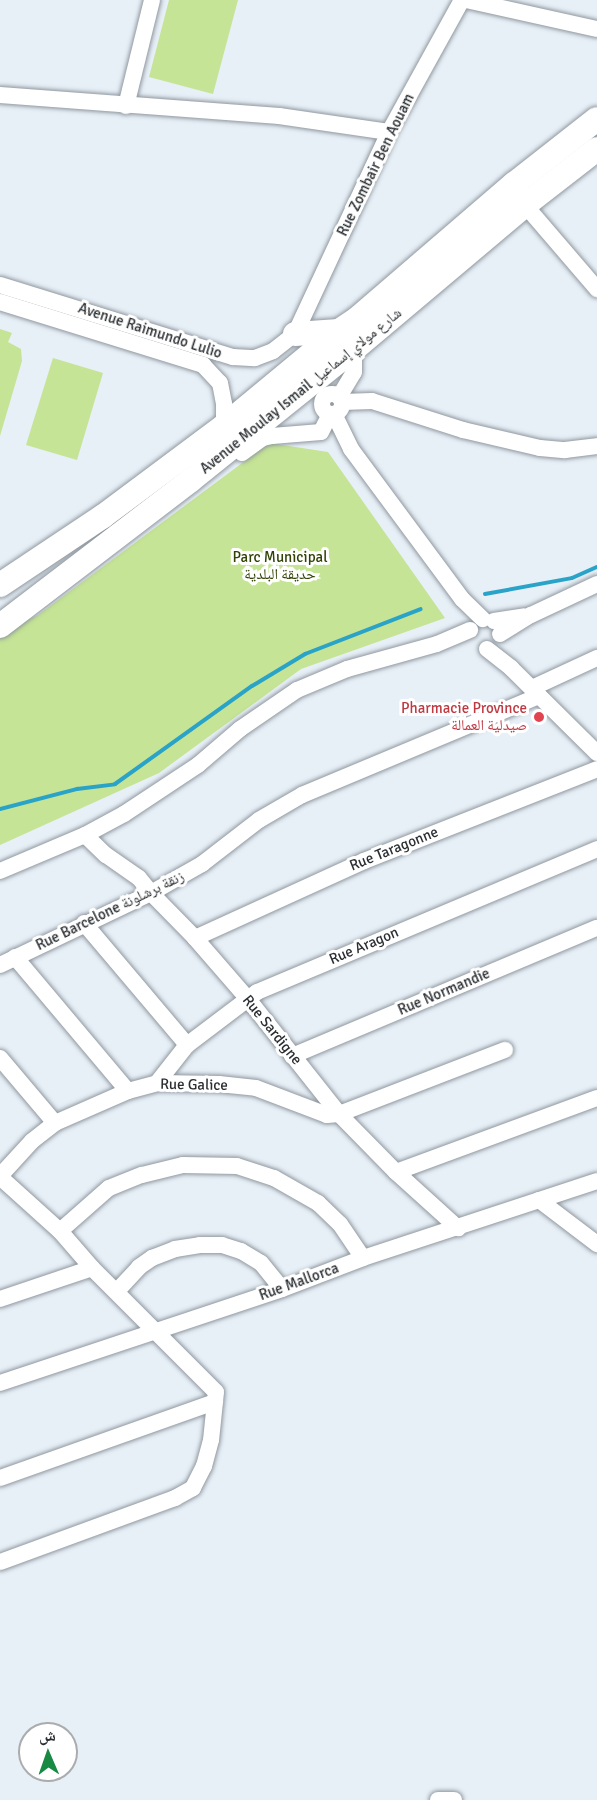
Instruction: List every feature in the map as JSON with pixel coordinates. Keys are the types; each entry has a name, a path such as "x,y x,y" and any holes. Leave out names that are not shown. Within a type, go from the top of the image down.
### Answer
{"highway":[{"name":"Avenue Moulay Ismail شارع مولاي إسماعيل","path":"0,585 102,518 224,426 339,331 358,318 514,184 597,119"},
{"name":"Avenue Moulay Ismail شارع مولاي إسماعيل","path":"0,626 194,478 354,349 525,205 597,149"},
{"path":"296,334 339,331"}],"street":[{"path":"126,106 152,0"},
{"path":"464,0 597,29"},
{"name":"Rue Zombair Ben Aouam","path":"296,334 389,132 464,0"},
{"path":"0,95 279,116 389,132"},
{"path":"525,205 597,289"},
{"name":"Avenue Raimundo Lulio","path":"0,285 233,357 255,358 266,355 296,334"},
{"name":"Avenue Raimundo Lulio","path":"0,302 203,365 220,383 224,426"},
{"path":"314,435 326,426 354,372 354,349"},
{"path":"336,407 372,401 464,430 540,448 565,450 597,446"},
{"path":"336,407 350,447 511,668 597,753"},
{"path":"194,478 221,469 263,438 314,435 350,447"},
{"path":"0,871 85,835 124,814 198,765 240,729 297,690 365,663 485,633 531,615 597,584"},
{"name":"Rue Barcelone زنقة برشلونة","path":"8,961 151,893 202,864 258,820 302,795 535,692 597,658"},
{"name":"Rue Taragonne","path":"195,938 364,861 597,769"},
{"name":"Rue Sardigne","path":"85,835 106,855 139,878 248,999 339,1114 396,1172 458,1228"},
{"name":"Rue Aragon","path":"158,1083 187,1044 248,999 285,979 597,849"},
{"path":"84,923 187,1044"},
{"name":"Rue Normandie","path":"292,1056 597,928"},
{"path":"8,961 128,1091"},
{"path":"339,1114 505,1050"},
{"path":"0,1058 55,1123"},
{"name":"Rue Galice","path":"0,1176 32,1141 55,1123 128,1091 158,1083 219,1084 256,1088 327,1116 339,1114"},
{"path":"396,1172 597,1098"},
{"path":"60,1231 109,1188 141,1174 183,1166 237,1167 274,1178 318,1203 340,1224 363,1257"},
{"path":"0,1176 60,1231 92,1268 158,1331 216,1397"},
{"name":"Rue Mallorca","path":"0,1383 282,1289 363,1257 597,1181"},
{"path":"539,1200 597,1244"},
{"path":"117,1291 139,1267 152,1258 191,1246 211,1245 222,1245 241,1251 261,1263 282,1289"},
{"path":"0,1299 92,1268"},
{"path":"0,1478 216,1397"},
{"path":"0,1562 175,1498 193,1488 206,1458 216,1397"},
{"path":"438,1800 454,1800"}],"green space":[{"path":"169,0 238,0 213,94 149,77"},
{"path":"0,329 12,333 8,342 21,349 22,361 0,436"},
{"path":"53,358 103,373 77,460 26,445"},
{"name":"Parc Municipal حديقة البلدية","path":"269,443 328,452 445,618 301,669 159,773 0,845 0,634 38,615"}],"waterway":[{"path":"485,594 572,578 597,567"},
{"path":"0,809 77,789 115,784 252,686 305,654 421,609"}],"place":[{"name":"Pharmacie Province صيدلية العمالة","path":"539,717"}]}
